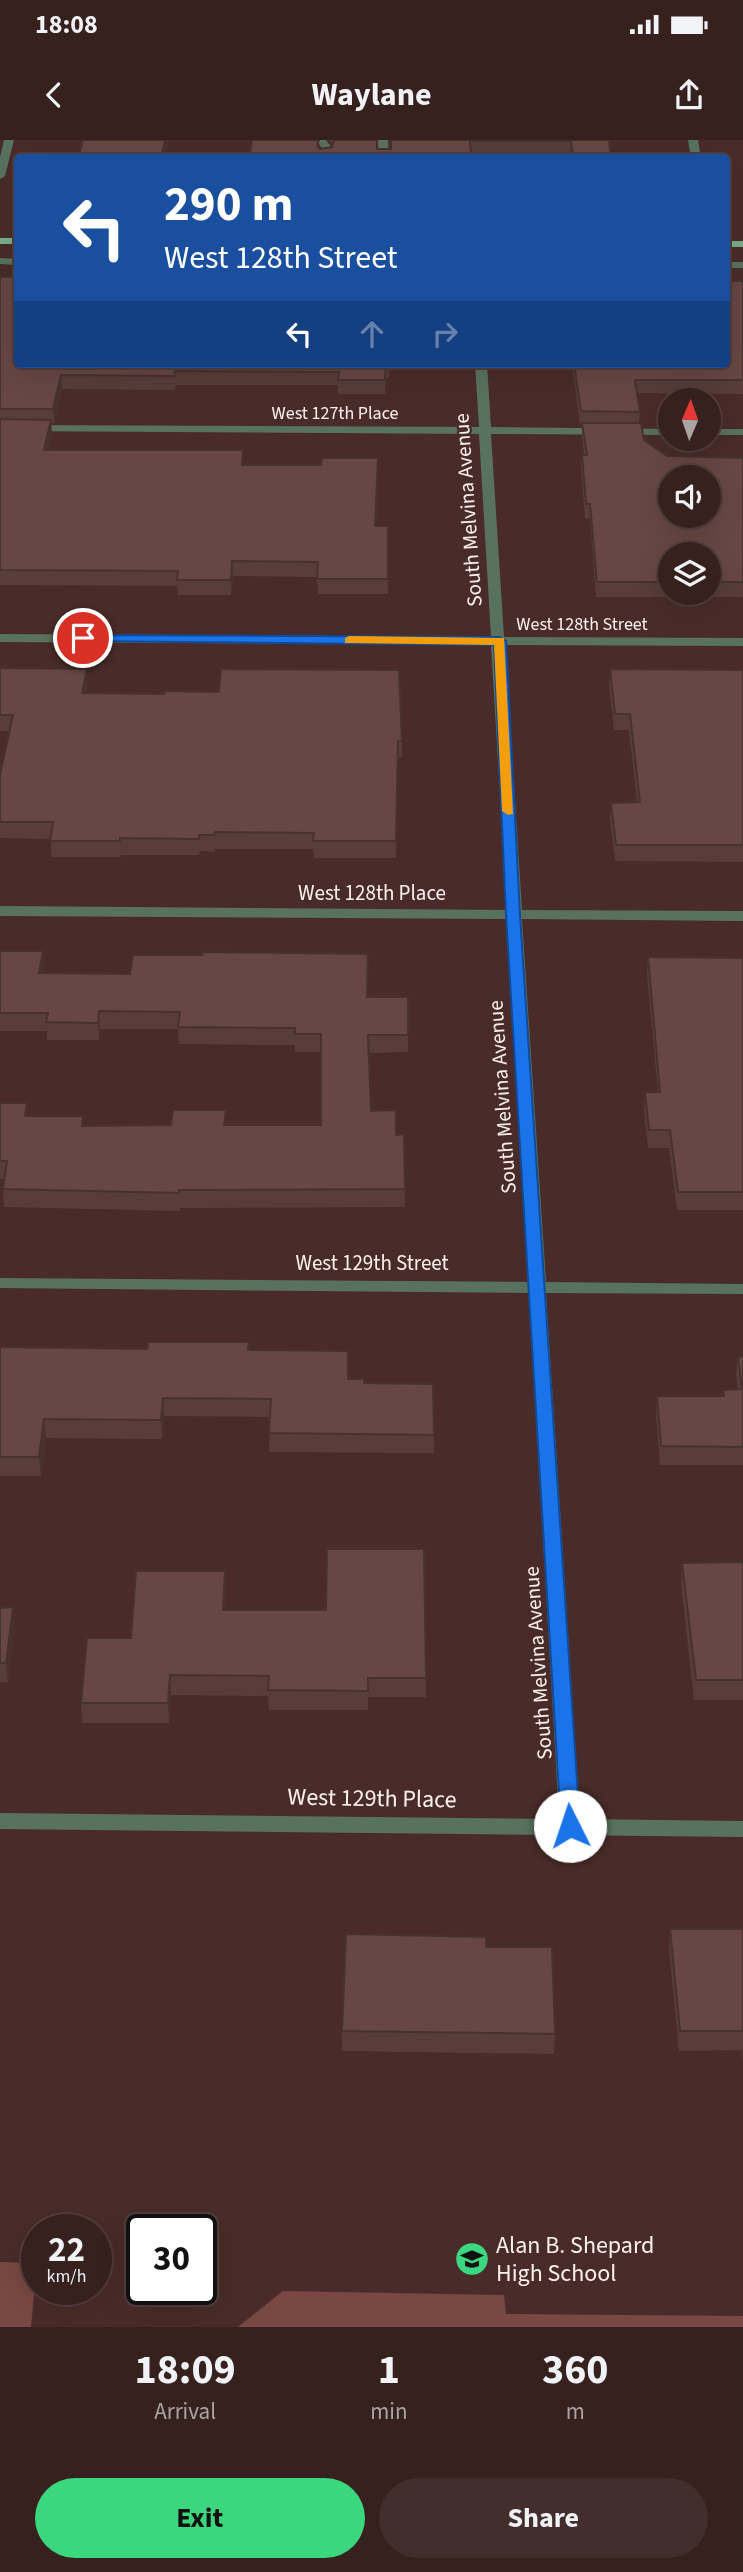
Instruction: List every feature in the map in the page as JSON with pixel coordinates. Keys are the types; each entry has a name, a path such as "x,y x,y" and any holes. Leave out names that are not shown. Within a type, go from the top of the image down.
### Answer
{"street":[{"path":"0,176 9,140"},
{"name":"South Melvina Avenue","path":"481,368 570,1826"},
{"name":"West 127th Place","path":"0,428 658,432"},
{"path":"721,432 743,432"},
{"name":"West 128th Street","path":"0,638 743,642"},
{"name":"West 128th Place","path":"0,911 743,916"},
{"name":"West 129th Street","path":"0,1283 743,1289"},
{"name":"West 129th Place","path":"0,1821 743,1829"}],"shaded area":[{"path":"0,2262 21,2263 21,2305 33,2305 31,2327 0,2327"},
{"path":"283,2291 504,2295 506,2314 743,2316 743,2327 238,2327"}],"building":[{"path":"83,140 165,140 162,154 79,154"},
{"path":"252,140 319,140 317,146 320,149 332,147 334,140 377,140 377,149 391,149 391,140 609,140 611,154 573,154 571,141 470,141 471,154 250,154"},
{"path":"0,277 14,277 14,368 386,368 385,380 338,380 339,372 175,371 174,376 61,375 53,409 0,409"},
{"path":"730,281 743,281 743,380 635,380 640,412 581,411 575,368 730,368"},
{"path":"0,419 51,420 44,450 243,450 242,465 321,465 322,458 378,458 375,526 388,526 388,579 317,579 318,562 232,561 231,580 177,580 178,571 0,570"},
{"path":"582,423 641,423 644,440 667,456 743,458 743,582 721,582 721,542 658,542 658,582 597,582 590,504 586,504 582,455 587,455"},
{"path":"0,668 87,669 82,693 164,694 165,691 219,692 221,669 399,670 402,741 398,741 396,841 313,841 314,833 215,832 214,835 199,835 199,839 50,841 53,822 0,822 0,775 13,715 0,715"},
{"path":"610,669 743,670 743,845 616,845 611,803 640,802 630,714 615,714"},
{"path":"0,951 43,951 39,973 130,974 133,955 202,955 203,952 368,954 367,997 408,997 408,1035 368,1035 371,1111 396,1110 396,1135 404,1134 405,1189 179,1190 179,1193 3,1189 7,1161 0,1161 0,1103 27,1103 25,1116 83,1116 82,1126 171,1125 173,1110 226,1110 224,1125 321,1125 321,1034 295,1034 295,1028 178,1027 180,1012 99,1011 98,1023 46,1022 48,1013 0,1013"},
{"path":"648,957 743,958 743,1192 678,1192 670,1130 649,1130 645,1092 660,1092"},
{"path":"148,1342 249,1342 248,1350 348,1351 348,1379 364,1379 364,1383 433,1384 434,1435 269,1433 271,1399 163,1398 161,1420 44,1419 39,1457 0,1457 0,1347 147,1349"},
{"path":"738,1357 743,1357 743,1447 661,1446 657,1396 724,1396 723,1390 742,1389"},
{"path":"327,1549 424,1549 426,1678 368,1678 368,1691 268,1690 269,1676 170,1675 168,1703 81,1703 87,1638 131,1638 136,1571 225,1571 223,1610 326,1610"},
{"path":"743,1562 743,1680 696,1680 682,1563"},
{"path":"13,1607 6,1663 0,1663 0,1608"},
{"path":"670,1929 743,1929 743,2031 680,2031"},
{"path":"346,1934 486,1937 486,1947 552,1947 555,2034 342,2031"}],"slow traffic":[{"path":"349,640 500,641 508,811"}],"place":[{"name":"Alan B. Shepard High School","path":"472,2259"}],"route":[{"path":"83,638 500,641 513,915 570,1826"}]}
